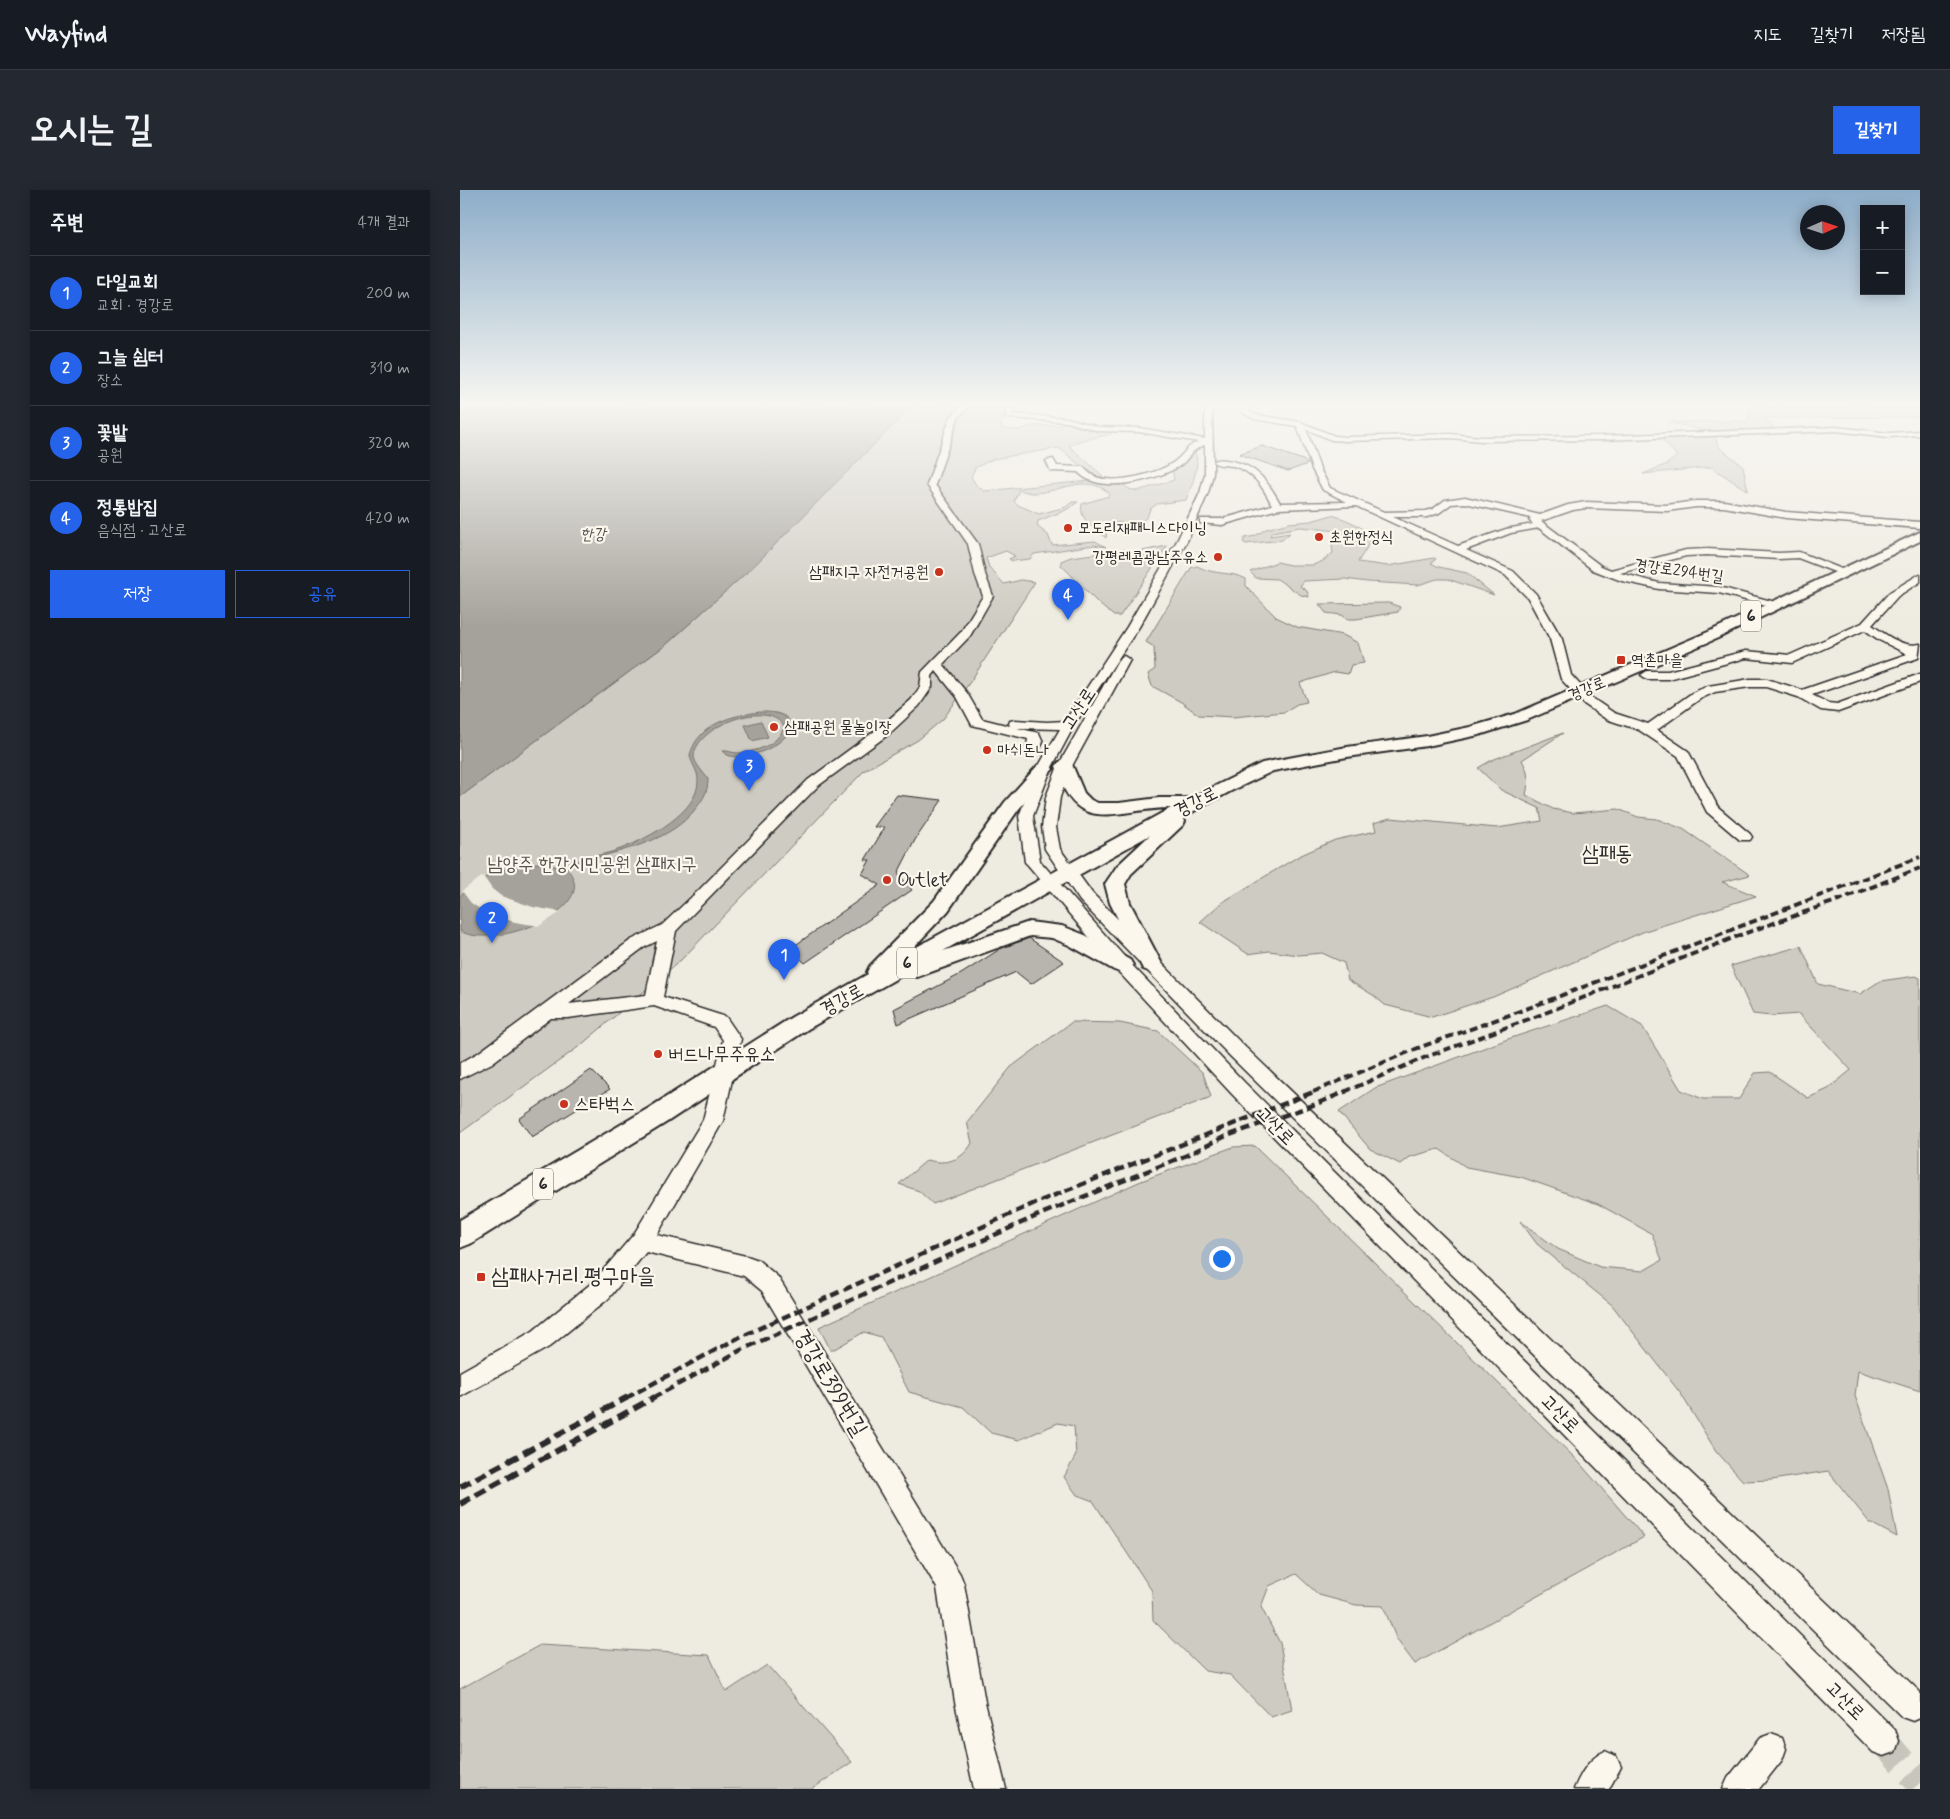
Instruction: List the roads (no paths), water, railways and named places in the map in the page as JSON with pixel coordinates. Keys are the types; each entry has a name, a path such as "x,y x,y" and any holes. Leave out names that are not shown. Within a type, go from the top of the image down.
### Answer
{"main road":[{"name":"경강로","path":"460,1235 658,1116 800,1023 1194,802 1235,783 1355,759 1459,744 1502,734 1584,697 1920,536"},
{"name":"경강로","path":"1584,697 1647,675 1920,545"},
{"path":"1065,766 1068,784 1078,800 1093,809 1118,811 1151,804 1194,802"},
{"path":"864,988 941,906 974,862 1011,806 1044,769"},
{"path":"1151,964 1120,903 1115,884 1124,870 1194,802"},
{"path":"864,988 1029,930 1055,931 1076,940 1122,966"}],"street":[{"path":"460,1072 485,1058 637,944 668,929 704,895 768,826 813,783 884,731 915,703 926,687 926,676 966,634 988,596 980,574 973,544 931,485 933,478"},
{"path":"1089,478 1102,481 1119,481 1135,478"},
{"name":"고산로","path":"1208,478 1204,493 1183,539 1133,627 1068,724 1044,769 1026,816 1033,862 1086,897 1251,1065 1913,1706"},
{"name":"고산로","path":"1215,478 1203,521 1185,557 1091,717 1065,766 1053,797 1049,827 1059,878 1122,966 1238,1088 1884,1741"},
{"path":"1261,478 1266,483 1278,506"},
{"path":"1321,478 1327,490 1509,573 1532,596 1556,639 1565,676 1584,697 1610,716 1648,730 1683,754 1712,809 1745,837"},
{"path":"1380,514 1427,514 1436,511 1448,502 1465,500 1541,522"},
{"path":"1203,521 1222,522 1278,506 1357,504"},
{"path":"1459,549 1541,522 1571,507 1586,505 1667,508 1696,504 1724,504 1786,515 1920,525"},
{"name":"경강로294번길","path":"1541,522 1597,568 1626,579 1659,586 1719,590 1775,604"},
{"path":"1610,573 1686,553 1707,552 1778,556 1799,555 1844,572"},
{"path":"1647,675 1668,675 1746,654 1792,659 1866,625 1894,594 1920,576"},
{"path":"1866,625 1882,638 1916,653"},
{"path":"1802,694 1916,653"},
{"path":"937,665 963,696 977,722 1034,736 1036,742 1034,747"},
{"path":"1648,730 1696,696 1712,690 1767,683 1802,694 1825,707 1838,708 1920,678"},
{"path":"963,696 973,702 982,717 996,722 1047,726 1068,724"},
{"path":"654,1000 668,929"},
{"path":"460,1385 541,1339 601,1290 642,1241 713,1122 732,1039 720,1022 654,1000 568,1011 547,1011"},
{"name":"경강로399번길","path":"642,1241 750,1267 770,1284 950,1584 970,1702 990,1789"},
{"path":"1739,1789 1771,1749"}],"water":[{"name":"한강","path":"460,478 841,478 755,565 667,644 460,797"},
{"path":"760,712 774,713 786,717 792,725 788,733 772,747 749,756 738,757 729,756 722,751 738,753 759,749 777,739 784,727 776,719 764,715 749,716 734,719 719,726 707,735 698,745 694,756 697,765 708,779 706,791 704,797 685,821 654,840 566,868 574,883 571,898 559,911 541,922 497,935 476,936 460,931 460,896 496,872 517,866 539,863 565,867 586,858 623,848 658,831 681,813 690,803 696,792 698,776 690,755 694,744 700,736 708,729 728,719"},
{"path":"761,721 768,737 752,741 745,725"}],"tunnel":[{"path":"1884,1741 1920,1783"}],"railway":[{"path":"1313,1092 1418,1048 1534,1006 1920,857"},
{"path":"1344,1092 1426,1057 1540,1015 1743,934 1836,901 1920,868"},
{"path":"626,1398 738,1338 1035,1203 1316,1091"},
{"path":"653,1398 741,1350 1041,1214 1187,1155 1224,1137 1347,1091"},
{"path":"460,1487 628,1397"},
{"path":"460,1504 655,1397"}],"place":[{"name":"모도리재패니스다이닝","path":"1068,528"},
{"name":"초원한정식","path":"1319,537"},
{"name":"강평레콤광남주유소","path":"1218,557"},
{"name":"삼패지구 자전거공원","path":"939,572"},
{"name":"정통밥집","path":"1068,620"},
{"name":"역촌마을","path":"1621,660"},
{"name":"삼패공원 물놀이장","path":"774,727"},
{"name":"마쉬돈나","path":"987,750"},
{"name":"꽃밭","path":"749,791"},
{"name":"Outlet","path":"887,880"},
{"name":"그늘 쉼터","path":"492,943"},
{"name":"다일교회","path":"784,980"},
{"name":"버드나무주유소","path":"658,1054"},
{"name":"스타벅스","path":"564,1104"},
{"name":"삼패사거리.평구마을","path":"481,1277"}],"district":[{"name":"삼패동","path":"1607,854"}],"park label":[{"name":"남양주 한강시민공원 삼패지구","path":"592,864"}]}
